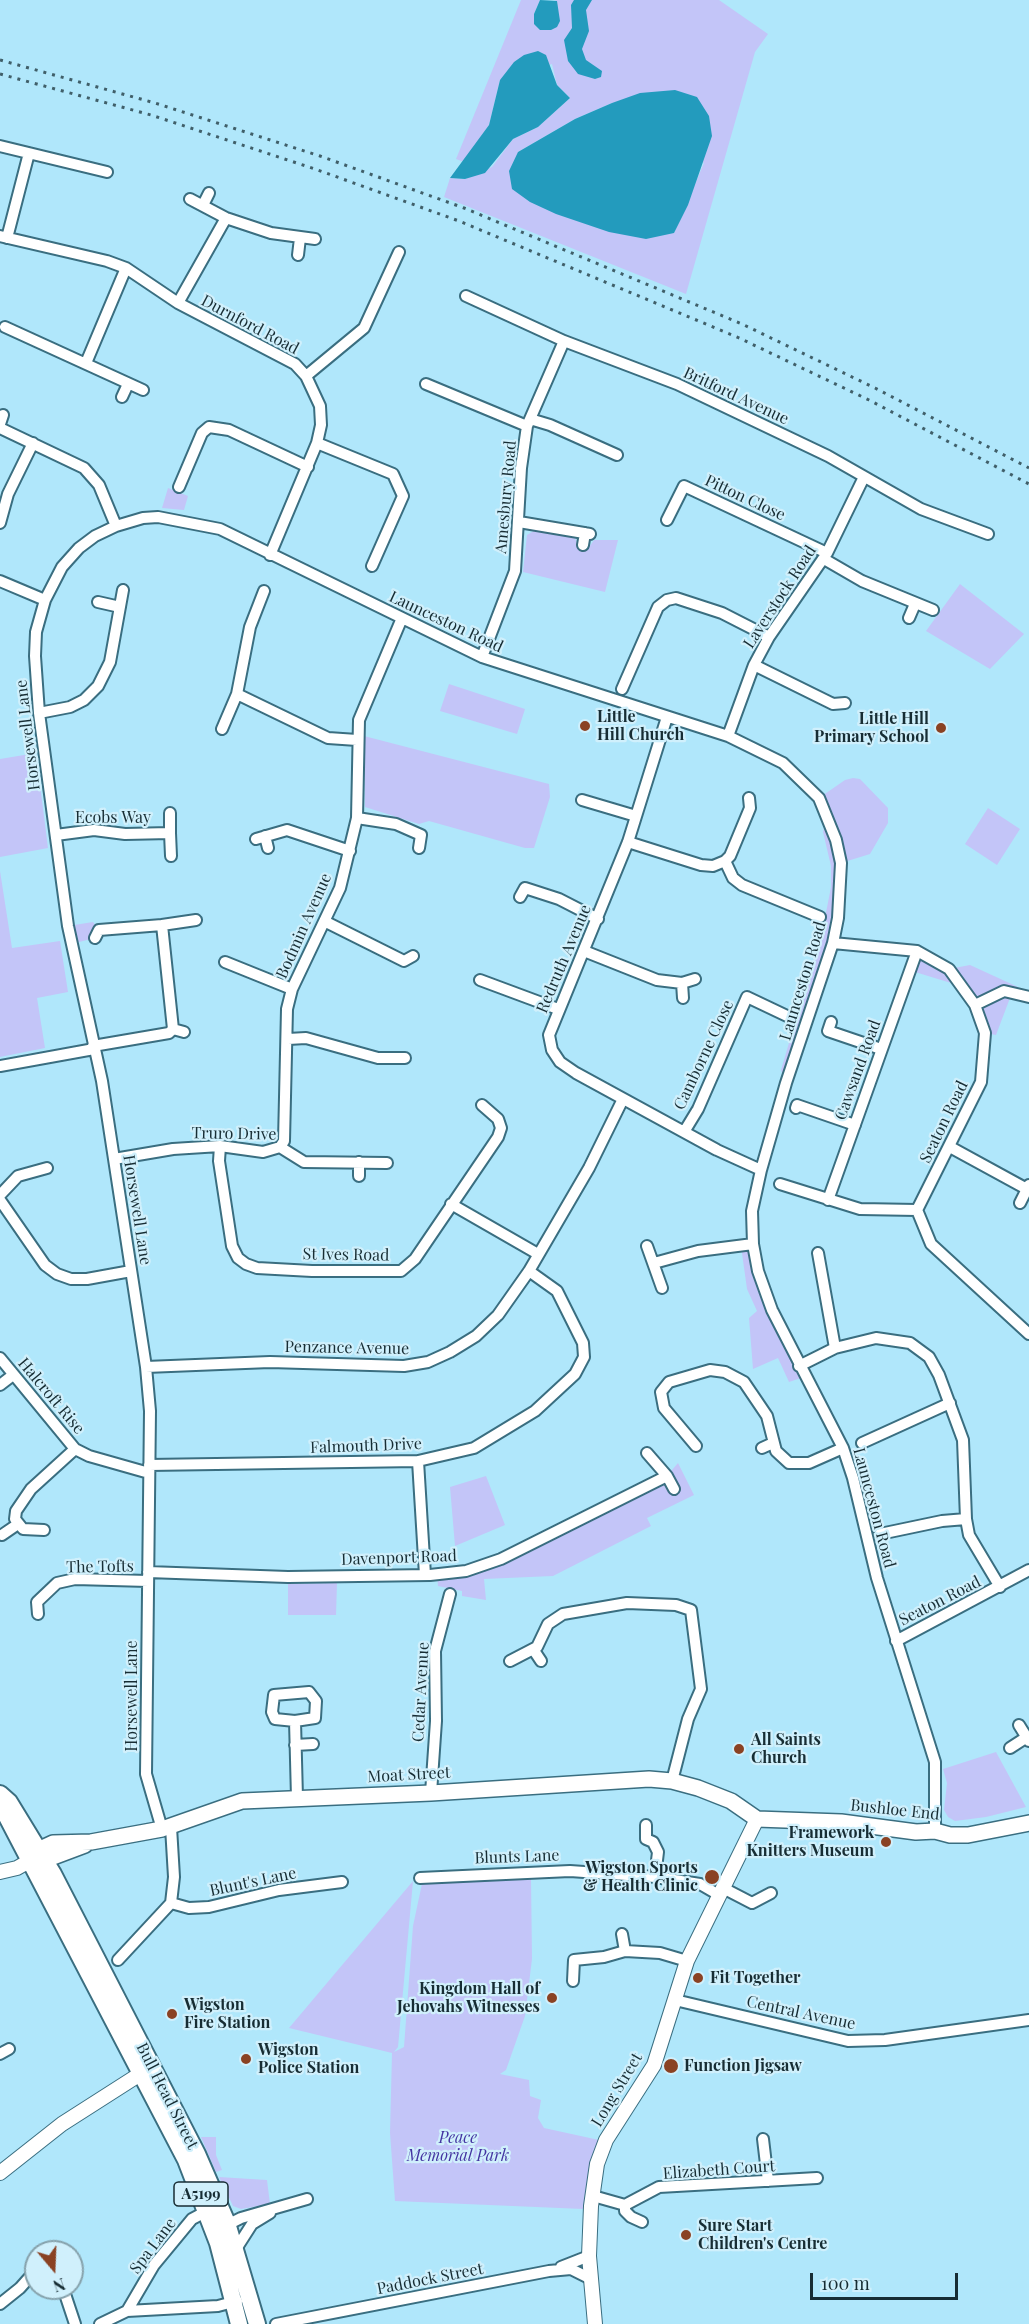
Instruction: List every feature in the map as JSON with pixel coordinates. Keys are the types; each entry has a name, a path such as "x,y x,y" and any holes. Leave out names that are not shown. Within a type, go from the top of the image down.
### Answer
{"main road":[{"name":"Moat Street","path":"32,1849 66,1841 91,1842 167,1828 242,1801 431,1793 624,1780 672,1781 731,1801 757,1819"},
{"path":"0,1794 9,1802 32,1849"},
{"path":"0,1800 32,1849"},
{"name":"Bushloe End","path":"757,1819 795,1819 916,1832 935,1831 950,1835 968,1835 1029,1823"},
{"name":"Bull Head Street","path":"32,1849 54,1877 147,2069 186,2160 214,2208 227,2223 236,2249 242,2300 239,2324"},
{"name":"Bull Head Street","path":"32,1849 51,1897 83,1960 147,2069"},
{"name":"Bull Head Street","path":"214,2208 218,2243 242,2300 257,2324"}],"street":[{"path":"0,146 107,172"},
{"path":"4,237 29,153"},
{"path":"203,205 209,193"},
{"path":"190,199 226,218 271,233 315,239"},
{"path":"178,303 226,218"},
{"name":"Durnford Road","path":"4,237 107,261 126,268 178,303 295,364 306,376 320,406 321,425 308,467 270,555"},
{"path":"297,255 300,238"},
{"path":"306,376 364,328 399,252"},
{"path":"86,363 126,268"},
{"name":"Britford Avenue","path":"466,296 564,341 677,384 828,456 921,509 988,534"},
{"path":"5,327 19,328 143,390"},
{"name":"Amesbury Road","path":"482,657 515,571 521,468 528,422 564,341"},
{"path":"122,397 128,384"},
{"path":"426,384 604,448 617,455"},
{"path":"1,422 33,443 84,468 99,485 116,526"},
{"path":"179,487 201,433 208,427 229,430 308,467"},
{"path":"604,448 610,437"},
{"path":"0,523 8,494 33,443"},
{"path":"317,443 393,474 403,496 372,566"},
{"name":"Laverstock Road","path":"728,736 754,665 769,637 826,556 864,477"},
{"name":"Pitton Close","path":"667,520 684,486 826,556"},
{"name":"Launceston Road","path":"45,600 62,567 79,548 95,536 116,526 143,518 158,517 201,523 220,529 482,657 728,736 783,763 819,798 836,840 841,863 841,887 833,943 786,1083 761,1170 752,1211 753,1244 758,1271 772,1310 843,1448 896,1641 935,1762 935,1831"},
{"path":"519,522 587,533 584,545"},
{"path":"826,556 862,581 933,610"},
{"path":"0,581 45,600"},
{"path":"39,713 70,707 84,700 98,686 110,662 123,590"},
{"path":"222,729 237,694 250,627 263,610 264,591"},
{"path":"622,689 658,607 667,600 676,598 722,613 769,637"},
{"name":"Horsewell Lane","path":"45,600 36,632 39,713 71,944 94,1047 114,1159 146,1367 150,1411 146,1774 167,1828 174,1877 171,1902"},
{"path":"98,602 120,607"},
{"path":"909,618 915,603"},
{"name":"Bodmin Avenue","path":"280,1147 284,1141 287,1009 292,989 326,922 350,851 357,818 357,740 363,705 402,618"},
{"path":"754,665 833,708 845,703"},
{"path":"237,694 328,738 357,740"},
{"name":"Redruth Avenue","path":"667,717 628,842 549,1035 552,1050 560,1062 623,1099 761,1170"},
{"path":"628,842 701,865 713,866 730,856 750,808 749,798"},
{"path":"582,800 636,816"},
{"name":"Ecobs Way","path":"170,813 171,856"},
{"path":"357,818 396,824 422,833 419,848"},
{"name":"Ecobs Way","path":"56,835 94,830 125,834 170,833"},
{"path":"268,848 260,837 287,830 350,851"},
{"path":"725,861 733,878 742,885 807,906 820,917"},
{"path":"520,897 525,888 559,899 598,919"},
{"path":"96,930 196,920"},
{"path":"326,922 406,962"},
{"path":"162,925 173,1029"},
{"name":"Seaton Road","path":"833,943 917,951 949,969 975,1005 985,1033 985,1060 981,1082 916,1210"},
{"path":"584,951 657,980 682,983 695,979"},
{"name":"Cawsand Road","path":"828,1200 917,951"},
{"path":"225,962 292,989"},
{"path":"480,980 558,1009"},
{"path":"682,983 683,998"},
{"path":"975,1005 1004,991 1016,992 1029,997"},
{"name":"Camborne Close","path":"684,1132 698,1109 742,995 788,1016"},
{"path":"831,1022 828,1031 881,1049"},
{"path":"0,1066 169,1033 173,1029"},
{"path":"173,1029 184,1032"},
{"path":"288,1039 306,1038 378,1058 405,1058"},
{"name":"Penzance Avenue","path":"146,1367 270,1362 404,1366 428,1362 476,1336 498,1315 530,1271 589,1168 623,1099"},
{"path":"798,1103 855,1125"},
{"name":"St Ives Road","path":"220,1146 219,1161 232,1246 238,1258 257,1268 381,1273 401,1271 415,1259 498,1137 501,1128 498,1119 482,1105"},
{"name":"Truro Drive","path":"114,1159 173,1149 220,1146 263,1152 280,1147 303,1162 387,1163"},
{"path":"950,1147 1028,1187 1020,1203"},
{"path":"359,1162 359,1176"},
{"path":"0,1195 18,1176 47,1168"},
{"path":"780,1184 860,1209 916,1210 931,1244 1029,1334"},
{"path":"0,1200 45,1265 57,1274 71,1279 87,1279 131,1271"},
{"path":"451,1204 538,1254"},
{"path":"654,1263 698,1251 753,1244"},
{"path":"647,1246 662,1288"},
{"path":"818,1253 835,1348"},
{"name":"Falmouth Drive","path":"149,1469 417,1461 474,1448 494,1438 535,1411 579,1368 584,1357 583,1343 572,1316 557,1291 530,1271"},
{"path":"799,1366 835,1348 876,1338 910,1343 929,1357 950,1403 963,1440 966,1519 969,1535 1000,1587"},
{"name":"Halcroft Rise","path":"0,1358 75,1449 89,1456 149,1469"},
{"path":"696,1446 664,1407 661,1392 669,1382 711,1370 725,1372 744,1382 767,1416 773,1443 782,1458 798,1464 823,1458 843,1448"},
{"path":"0,1385 14,1375"},
{"path":"862,1443 950,1403"},
{"path":"762,1448 773,1443"},
{"path":"44,1530 23,1529 18,1524 15,1519 20,1503 31,1489 75,1449"},
{"path":"647,1453 667,1476 674,1489"},
{"path":"417,1461 425,1575"},
{"name":"Davenport Road","path":"148,1577 425,1575 466,1570 501,1559 667,1476"},
{"path":"880,1534 942,1521 966,1519"},
{"path":"2,1535 18,1524"},
{"name":"Seaton Road","path":"896,1641 1029,1570"},
{"name":"The Tofts","path":"38,1614 32,1601 57,1583 75,1579 148,1577"},
{"name":"Cedar Avenue","path":"431,1793 436,1721 435,1651 450,1594"},
{"path":"510,1661 537,1647 548,1624 563,1614 627,1603 676,1605 691,1610 701,1689 688,1719 672,1781"},
{"path":"533,1649 541,1661"},
{"path":"295,1721 297,1798"},
{"path":"1010,1748 1028,1739 1019,1725"},
{"path":"295,1745 313,1744"},
{"name":"Long Street","path":"595,2324 589,2278 589,2256 592,2196 597,2164 606,2140 654,2065 687,1960 757,1819"},
{"path":"646,1825 646,1839 653,1842 658,1852 655,1877"},
{"path":"3,1872 32,1849"},
{"name":"Blunts Lane","path":"420,1878 570,1871 655,1877 700,1884 752,1903 771,1893"},
{"name":"Blunt's Lane","path":"171,1902 189,1908 209,1907 279,1890 342,1882"},
{"path":"118,1960 171,1902"},
{"path":"622,1934 625,1951"},
{"path":"573,1981 574,1960 604,1957 625,1951 660,1953 687,1960"},
{"name":"Central Avenue","path":"675,2000 848,2041 885,2040 1029,2020"},
{"path":"0,2172 62,2124 147,2069"},
{"path":"763,2139 768,2181"},
{"name":"Elizabeth Court","path":"625,2205 659,2187 817,2178"},
{"path":"592,2196 625,2205 625,2211 642,2222"},
{"path":"218,2243 227,2223 308,2202 268,2213 252,2224 236,2249"},
{"name":"Spa Lane","path":"127,2311 154,2265 192,2219 214,2208"},
{"path":"549,2271 589,2256"},
{"name":"Paddock Street","path":"276,2324 549,2271 571,2269 589,2278"},
{"path":"0,2304 24,2284"},
{"path":"67,2300 75,2324"},
{"path":"100,2324 127,2311 218,2306 242,2300"}],"green space":[{"path":"521,0 540,0 534,14 534,24 556,0 719,0 768,34 755,52 686,294 444,197 450,178 465,179 492,167 513,139 538,127 570,98 557,85 552,64 500,80 489,125 464,162 456,159","holes":["612,103 704,163 674,233 518,152 575,119"]},
{"path":"168,488 188,496 184,510 162,508"},
{"path":"537,529 575,538 579,549 587,550 594,540 618,540 605,592 523,572 527,535"},
{"path":"960,584 1024,634 990,669 926,631"},
{"path":"449,684 525,709 517,734 440,711"},
{"path":"364,736 549,784 550,797 534,848 525,848 429,821 419,824 365,807"},
{"path":"36,753 48,848 0,857 0,759"},
{"path":"860,779 888,808 888,823 870,854 841,863 838,918 786,1083 781,1070 823,928 831,887 831,866 823,832 827,816 819,798 845,780"},
{"path":"988,808 1020,829 997,865 965,844"},
{"path":"0,871 12,948 60,941 68,992 37,998 45,1048 0,1057"},
{"path":"93,922 99,930 95,938 71,944 68,926"},
{"path":"917,951 949,969 970,965 1018,987 1010,998 996,1035 985,1033 964,987 915,972"},
{"path":"753,1244 758,1271 804,1377 789,1382 778,1358 753,1369 749,1318 757,1311 747,1289 741,1246"},
{"path":"678,1463 694,1495 647,1518 651,1526 553,1576 484,1579 486,1600 462,1596 462,1591 438,1586 437,1574 466,1571 667,1476"},
{"path":"486,1476 505,1525 455,1546 450,1487"},
{"path":"337,1583 336,1615 288,1615 288,1584"},
{"path":"996,1752 1026,1807 986,1817 955,1821 948,1817 944,1810 947,1783 943,1769"},
{"name":"Peace Memorial Park","path":"516,1876 531,1878 532,1959 525,2016 506,2070 500,2074 529,2080 530,2096 541,2100 538,2118 544,2128 599,2140 587,2180 583,2209 395,2201 390,2133 392,2053 289,2028 413,1881 398,2047 394,2052 404,2047 413,1926 423,1879"},
{"path":"201,2137 216,2137 216,2155 222,2170 216,2172"},
{"path":"219,2177 267,2180 270,2204 241,2209 233,2206"}],"shaded area":[{"path":"540,0 557,1 560,21 557,27 551,30 540,30 534,24 534,14"},
{"path":"574,0 592,0 586,10 589,31 582,49 586,60 602,71 601,77 595,79 578,74 568,61 564,40 572,28 571,5"},
{"path":"538,51 546,55 557,85 570,98 538,127 513,139 485,173 465,179 450,178 489,125 500,80 514,62 524,55"},
{"path":"675,90 697,97 709,116 712,136 688,205 674,233 646,239 609,232 556,214 530,202 512,189 509,171 518,152 575,119 612,103 640,93"}],"railway":[{"path":"0,60 155,103 320,156 464,208 742,324 875,388 1029,468"},
{"path":"0,74 151,115 315,169 459,221 737,337 869,400 1029,484"}],"place":[{"name":"Little Hill Church","path":"585,726"},
{"name":"Little Hill Primary School","path":"941,728"},
{"name":"All Saints Church","path":"739,1749"},
{"name":"Framework Knitters Museum","path":"886,1842"},
{"name":"Wigston Sports & Health Clinic","path":"712,1877"},
{"name":"Fit Together","path":"698,1978"},
{"name":"Kingdom Hall of Jehovahs Witnesses","path":"552,1998"},
{"name":"Wigston Fire Station","path":"172,2014"},
{"name":"Wigston Police Station","path":"246,2059"},
{"name":"Function Jigsaw","path":"671,2066"},
{"name":"Sure Start Children's Centre","path":"686,2235"}]}
